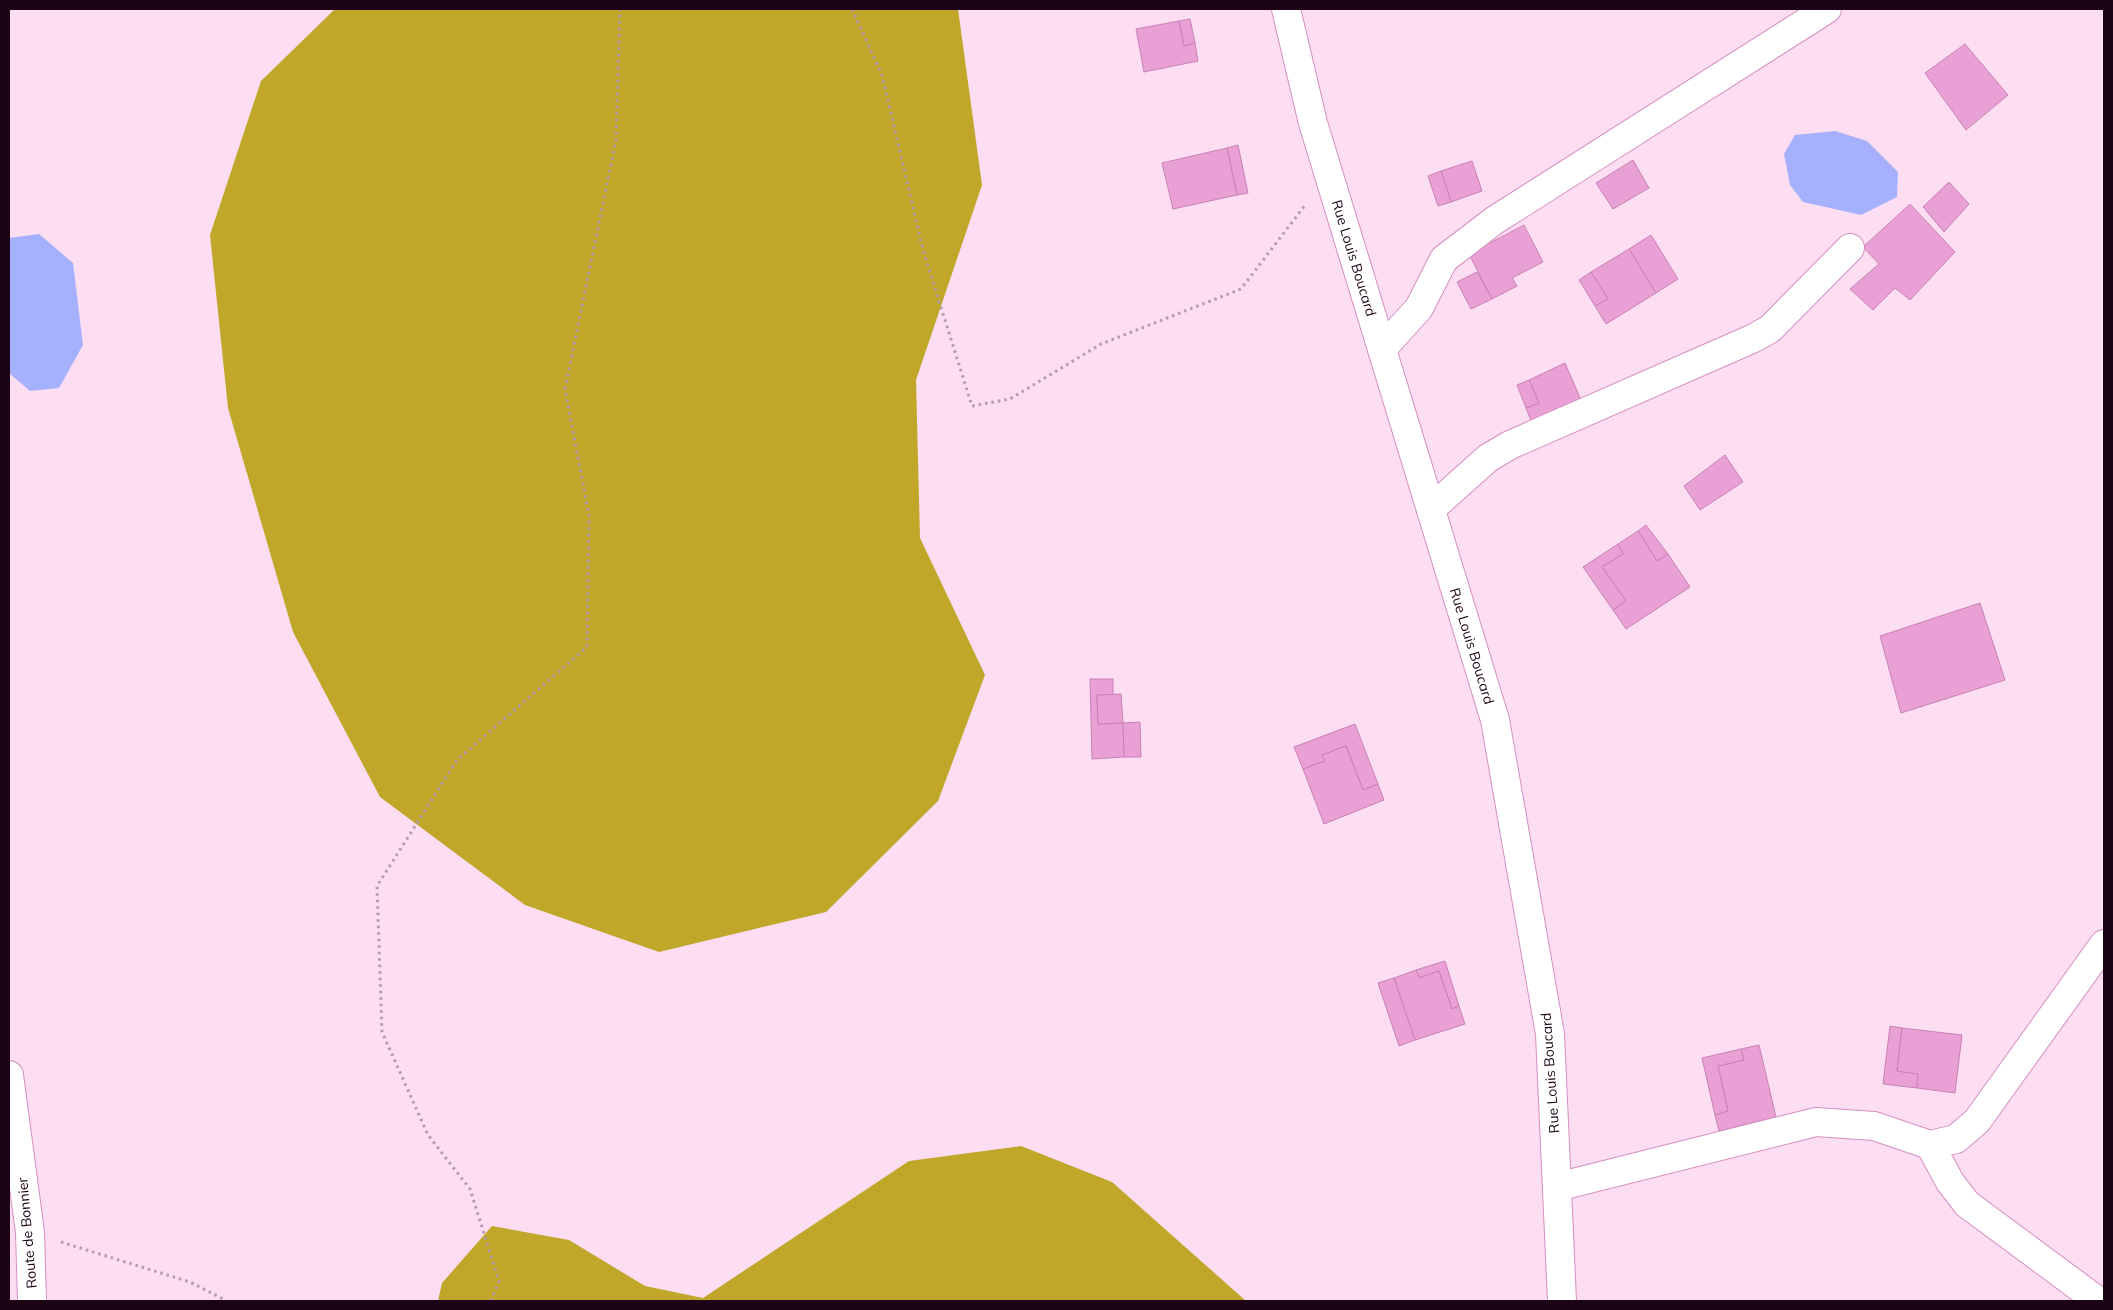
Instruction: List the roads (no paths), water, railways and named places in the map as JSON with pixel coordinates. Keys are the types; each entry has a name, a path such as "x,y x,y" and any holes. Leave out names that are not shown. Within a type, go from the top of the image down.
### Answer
{"street":[{"name":"Rue Louis Boucard","path":"1286,9 1314,123 1495,720 1550,1034 1562,1301"},
{"path":"1382,349 1419,308 1444,259 1480,231 1503,214 1827,9"},
{"path":"1431,509 1488,458 1510,445 1754,338 1770,328 1850,248"},
{"path":"1557,1187 1816,1122 1874,1126 1930,1145 1956,1139 1977,1121 2104,944"},
{"name":"Route de Bonnier","path":"9,1075 30,1232 32,1301"},
{"path":"1930,1145 1950,1182 1967,1204 2098,1301"}],"water":[{"path":"1835,131 1867,141 1898,172 1897,197 1861,215 1803,202 1790,185 1784,154 1795,135"},
{"path":"39,234 73,263 83,345 59,388 30,391 9,373 9,238"}]}
